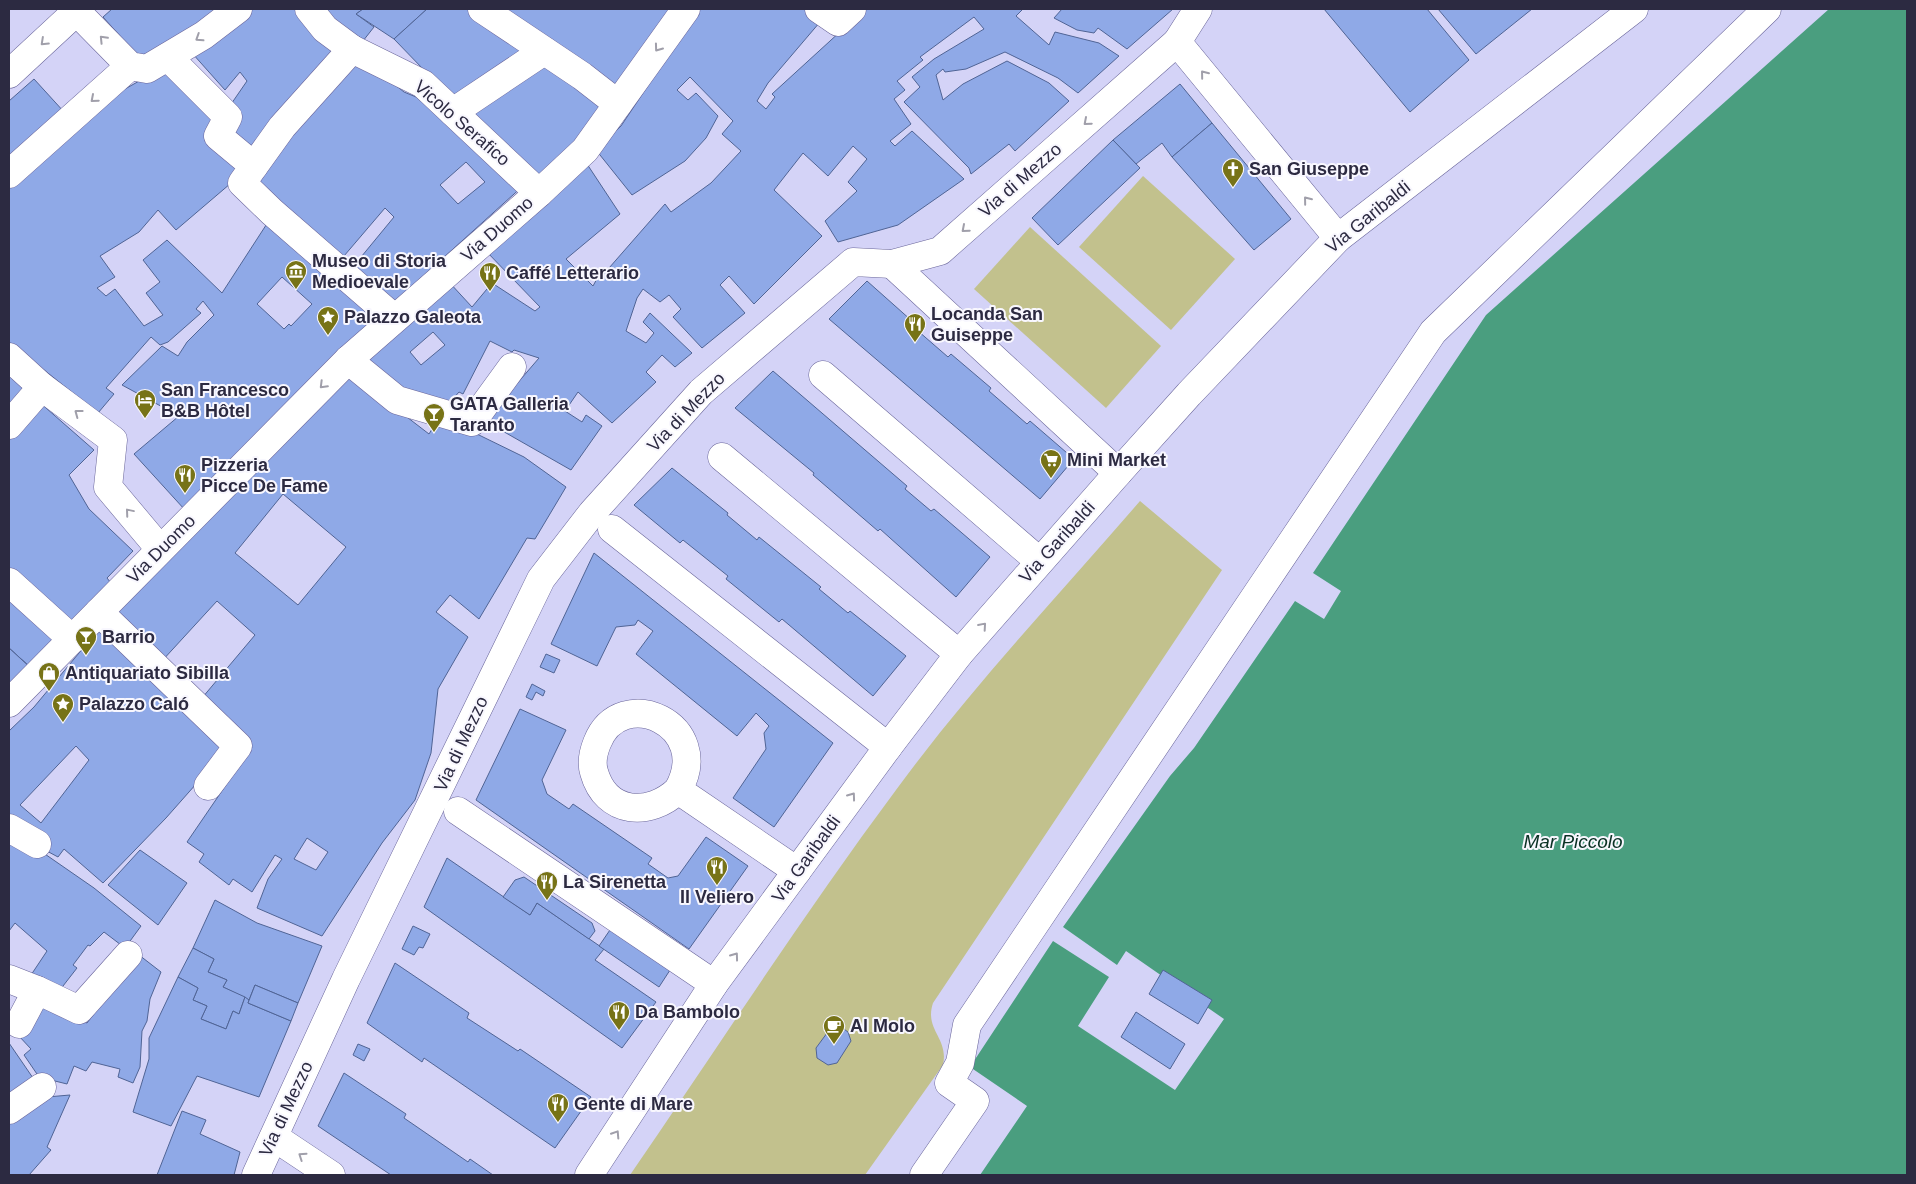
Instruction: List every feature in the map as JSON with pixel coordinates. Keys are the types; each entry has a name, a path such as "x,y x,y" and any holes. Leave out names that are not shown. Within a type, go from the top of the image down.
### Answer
{"street":[{"path":"9,74 78,10 130,66 147,69 204,35 238,9"},
{"name":"Vicolo Serafico","path":"310,9 325,29 352,49 423,84 540,193"},
{"path":"482,9 618,104"},
{"name":"Via Duomo","path":"9,703 348,360 394,318 540,193 585,150 686,9"},
{"name":"Via di Mezzo","path":"256,1175 346,979 540,579 592,513 701,392 853,262 892,264 940,251 1177,42 1198,9"},
{"name":"Via Garibaldi","path":"589,1175 714,984 888,747 959,654 1118,473 1189,394 1338,238 1634,9"},
{"path":"924,1175 975,1101 949,1083 960,1062 967,1025 1433,332 1767,9"},
{"path":"1177,42 1338,238"},
{"path":"352,49 282,127 242,183 272,212 394,318"},
{"path":"453,112 544,51"},
{"path":"168,57 228,118 218,136 254,166"},
{"path":"9,174 130,66"},
{"path":"892,264 1118,473"},
{"path":"9,357 42,386 113,440 108,487 160,549"},
{"path":"348,360 397,400 472,422 512,367"},
{"path":"824,375 1039,562"},
{"path":"9,425 42,386"},
{"path":"722,458 959,654"},
{"path":"612,529 888,747"},
{"path":"9,582 72,639"},
{"path":"99,612 238,746 208,786"},
{"path":"678,790 797,871"},
{"path":"458,812 714,984"},
{"path":"9,828 37,844"},
{"path":"9,979 79,1010 128,955"},
{"path":"19,1024 37,990"},
{"path":"9,1110 42,1087"},
{"path":"274,1137 331,1175"}],"shaded area":[{"path":"1143,176 1235,259 1171,330 1079,247"},
{"path":"1030,227 1161,346 1106,408 974,289"},
{"path":"1140,501 1222,570 933,1003 932,1020 943,1048 943,1065 865,1175 630,1175 861,837 924,752 984,679"}],"water":[{"name":"Mar Piccolo","path":"1829,9 1907,9 1907,1175 980,1175 1027,1106 970,1067 1053,941 1109,977 1078,1026 1175,1090 1224,1019 1126,951 1117,965 1063,927 1170,776 1194,748 1295,601 1324,619 1341,591 1313,573 1486,315"}],"building":[{"path":"112,9 222,9 146,65 103,17"},
{"path":"248,9 297,9 338,55 253,151 228,126 227,110 247,81 240,72 225,90 192,53"},
{"path":"315,9 363,9 356,14 374,27 359,46"},
{"path":"363,9 427,9 394,39 356,14"},
{"path":"427,9 476,9 532,47 454,101 394,39"},
{"path":"491,9 672,9 617,92"},
{"path":"699,9 804,9 820,22 768,83 757,101 766,109 775,97 772,94 865,9 1023,9 1016,16 1049,45 1055,32 1099,43 1119,56 1078,93 1058,78 1005,52 966,69 945,72 943,69 936,75 943,100 963,84 1007,61 1049,83 1069,101 1015,151 1009,144 971,174 969,168 904,102 920,87 912,77 934,59 984,29 974,17 920,57 923,60 897,81 905,90 894,99 911,124 890,141 895,146 912,131 964,179 898,225 838,242 825,221 857,191 848,182 867,159 853,146 828,176 803,153 774,190 822,236 754,304 729,276 720,285 745,313 702,348 673,317 681,309 669,295 660,302 643,289 637,298 626,331 646,343 654,333 643,322 650,313 692,353 675,367 662,355 646,372 656,382 612,423 578,392 565,411 582,422 586,415 602,426 571,470 485,421 539,358 514,350 512,352 490,341 463,394 459,392 444,409 426,406 363,362 449,282 472,307 492,283 535,311 540,307 485,250 587,164 620,214 566,259 593,286 599,275 602,276 665,204 671,212 711,183 741,151 722,134 733,121 690,77 677,90 688,100 696,93 718,116 706,138 685,161 632,195 596,150 621,126","holes":["433,332 445,345 421,365 410,352"]},
{"path":"1062,9 1173,9 1127,49 1098,28 1094,33 1077,30 1054,18"},
{"path":"1324,9 1427,9 1469,60 1410,112"},
{"path":"1438,9 1532,9 1476,54"},
{"path":"360,57 404,92 416,97 524,185 391,305 352,268 394,217 385,208 338,263 251,179","holes":["466,162 485,182 458,204 440,185"]},
{"path":"544,60 605,110 536,181 468,113"},
{"path":"164,67 221,121 244,172 176,230 158,210 139,232 100,256 115,277 97,288 106,296 115,289 144,326 163,315 146,293 160,282 143,260 167,240 222,293 270,219 376,318 185,510 134,454 179,416 122,385 162,346 178,356 187,342 214,315 203,301 196,309 201,313 168,342 160,345 151,337 106,388 114,394 98,413 9,342 9,186 102,102","holes":["282,277 312,304 291,326 289,324 284,329 257,304"]},
{"path":"34,79 65,113 9,162 9,101"},
{"path":"1180,84 1212,123 1172,157 1162,143 1136,164 1113,140"},
{"name":"San Giuseppe","path":"1212,123 1291,219 1254,250 1172,157"},
{"path":"1113,140 1140,168 1058,245 1032,218"},
{"path":"867,281 912,321 910,324 948,357 951,354 991,388 989,391 1027,424 1030,421 1074,459 1040,499 829,319"},
{"path":"347,371 429,434 440,416 524,457 566,487 535,539 527,538 479,619 450,595 436,612 468,637 438,689 431,753 415,800 382,843 322,936 257,908 268,879 282,859 275,855 252,892 233,879 229,885 199,862 204,854 187,842 252,747 202,698 255,635 217,601 161,662 111,613","holes":["283,494 346,547 298,605 235,553","307,838 328,852 316,870 294,859"]},
{"path":"773,371 907,486 905,489 931,511 934,509 990,557 956,597 880,529 878,531 813,475 814,473 735,408"},
{"path":"9,375 24,389 9,412"},
{"path":"38,401 94,450 69,475 89,509 133,551 107,578 111,583 72,626 9,573 9,434"},
{"path":"672,468 728,513 727,515 757,540 759,537 821,587 819,589 848,613 850,611 906,656 873,696 782,619 779,622 726,579 728,576 683,540 680,543 634,505"},
{"path":"594,553 833,743 774,827 733,798 766,749 764,733 769,726 756,713 737,736 636,654 653,631 638,620 635,625 616,627 597,666 551,644"},
{"path":"9,588 60,634 29,666 9,648"},
{"path":"99,629 227,749 166,818 103,883 64,849 58,857 45,850 9,819 9,731 34,707","holes":["76,746 89,760 41,823 20,805"]},
{"path":"9,648 33,670 9,693"},
{"path":"9,648 33,670 9,693"},
{"path":"546,654 560,660 554,673 540,667"},
{"path":"532,684 545,691 543,696 536,692 532,700 526,697"},
{"path":"520,709 566,730 542,780 547,794 569,809 573,804 652,858 648,864 668,878 678,876 706,837 748,866 689,949 476,800"},
{"path":"9,836 42,852 94,888 141,926 125,948 104,932 90,946 88,945 73,965 77,968 56,995 29,978 47,951 15,923 9,931"},
{"path":"140,850 187,883 158,925 108,885"},
{"path":"447,858 530,915 537,903 604,949 595,960 656,1002 622,1048 424,907"},
{"path":"524,877 592,923 595,931 589,939 537,903 530,915 503,897 515,880"},
{"path":"215,900 257,923 322,946 298,1003 255,985 249,1000 223,987 227,980 208,972 214,959 193,948"},
{"path":"413,926 430,934 423,948 419,947 414,955 402,949"},
{"path":"612,927 672,967 659,987 599,946"},
{"path":"193,948 214,959 208,972 227,980 223,987 245,997 239,1014 233,1011 226,1029 201,1019 207,1006 193,1000 198,988 178,977"},
{"path":"139,955 161,972 150,999 147,1021 142,1031 140,1067 133,1083 118,1077 120,1069 92,1062 86,1071 74,1066 67,1084 39,1077 24,1055 31,1049 18,1035 38,1002 87,1023"},
{"path":"395,963 469,1013 467,1018 518,1051 520,1049 591,1097 555,1148 424,1058 422,1062 367,1023"},
{"path":"1163,970 1212,1000 1198,1024 1149,994"},
{"path":"178,977 198,988 193,1000 207,1006 201,1019 226,1029 233,1011 239,1014 245,997 249,1000 248,1003 291,1021 259,1097 197,1076 171,1126 133,1112 149,1059 149,1038"},
{"path":"255,985 298,1003 291,1021 248,1003"},
{"path":"1136,1012 1185,1044 1170,1069 1121,1037"},
{"name":"Al Molo","path":"841,1027 848,1032 851,1041 837,1063 828,1065 817,1058 816,1048 830,1029"},
{"path":"9,1043 33,1078 9,1100"},
{"path":"358,1044 370,1049 364,1061 353,1055"},
{"path":"344,1073 406,1114 404,1118 468,1162 470,1159 493,1175 391,1175 318,1126"},
{"path":"70,1095 47,1147 51,1150 29,1175 9,1175 9,1116 47,1097"},
{"path":"182,1111 206,1120 200,1134 240,1152 234,1175 157,1175"}],"place":[{"name":"San Giuseppe","path":"1233,188"},
{"name":"Museo di Storia Medioevale","path":"296,290"},
{"name":"Caffé Letterario","path":"490,292"},
{"name":"Palazzo Galeota","path":"328,336"},
{"name":"Locanda San Guiseppe","path":"915,343"},
{"name":"San Francesco B&B Hôtel","path":"145,419"},
{"name":"GATA Galleria Taranto","path":"434,433"},
{"name":"Mini Market","path":"1051,479"},
{"name":"Pizzeria Picce De Fame","path":"185,494"},
{"name":"Barrio","path":"86,656"},
{"name":"Antiquariato Sibilla","path":"49,692"},
{"name":"Palazzo Caló","path":"63,723"},
{"name":"Il Veliero","path":"717,886"},
{"name":"La Sirenetta","path":"547,901"},
{"name":"Da Bambolo","path":"619,1031"},
{"name":"Al Molo","path":"834,1045"},
{"name":"Gente di Mare","path":"558,1123"}]}
